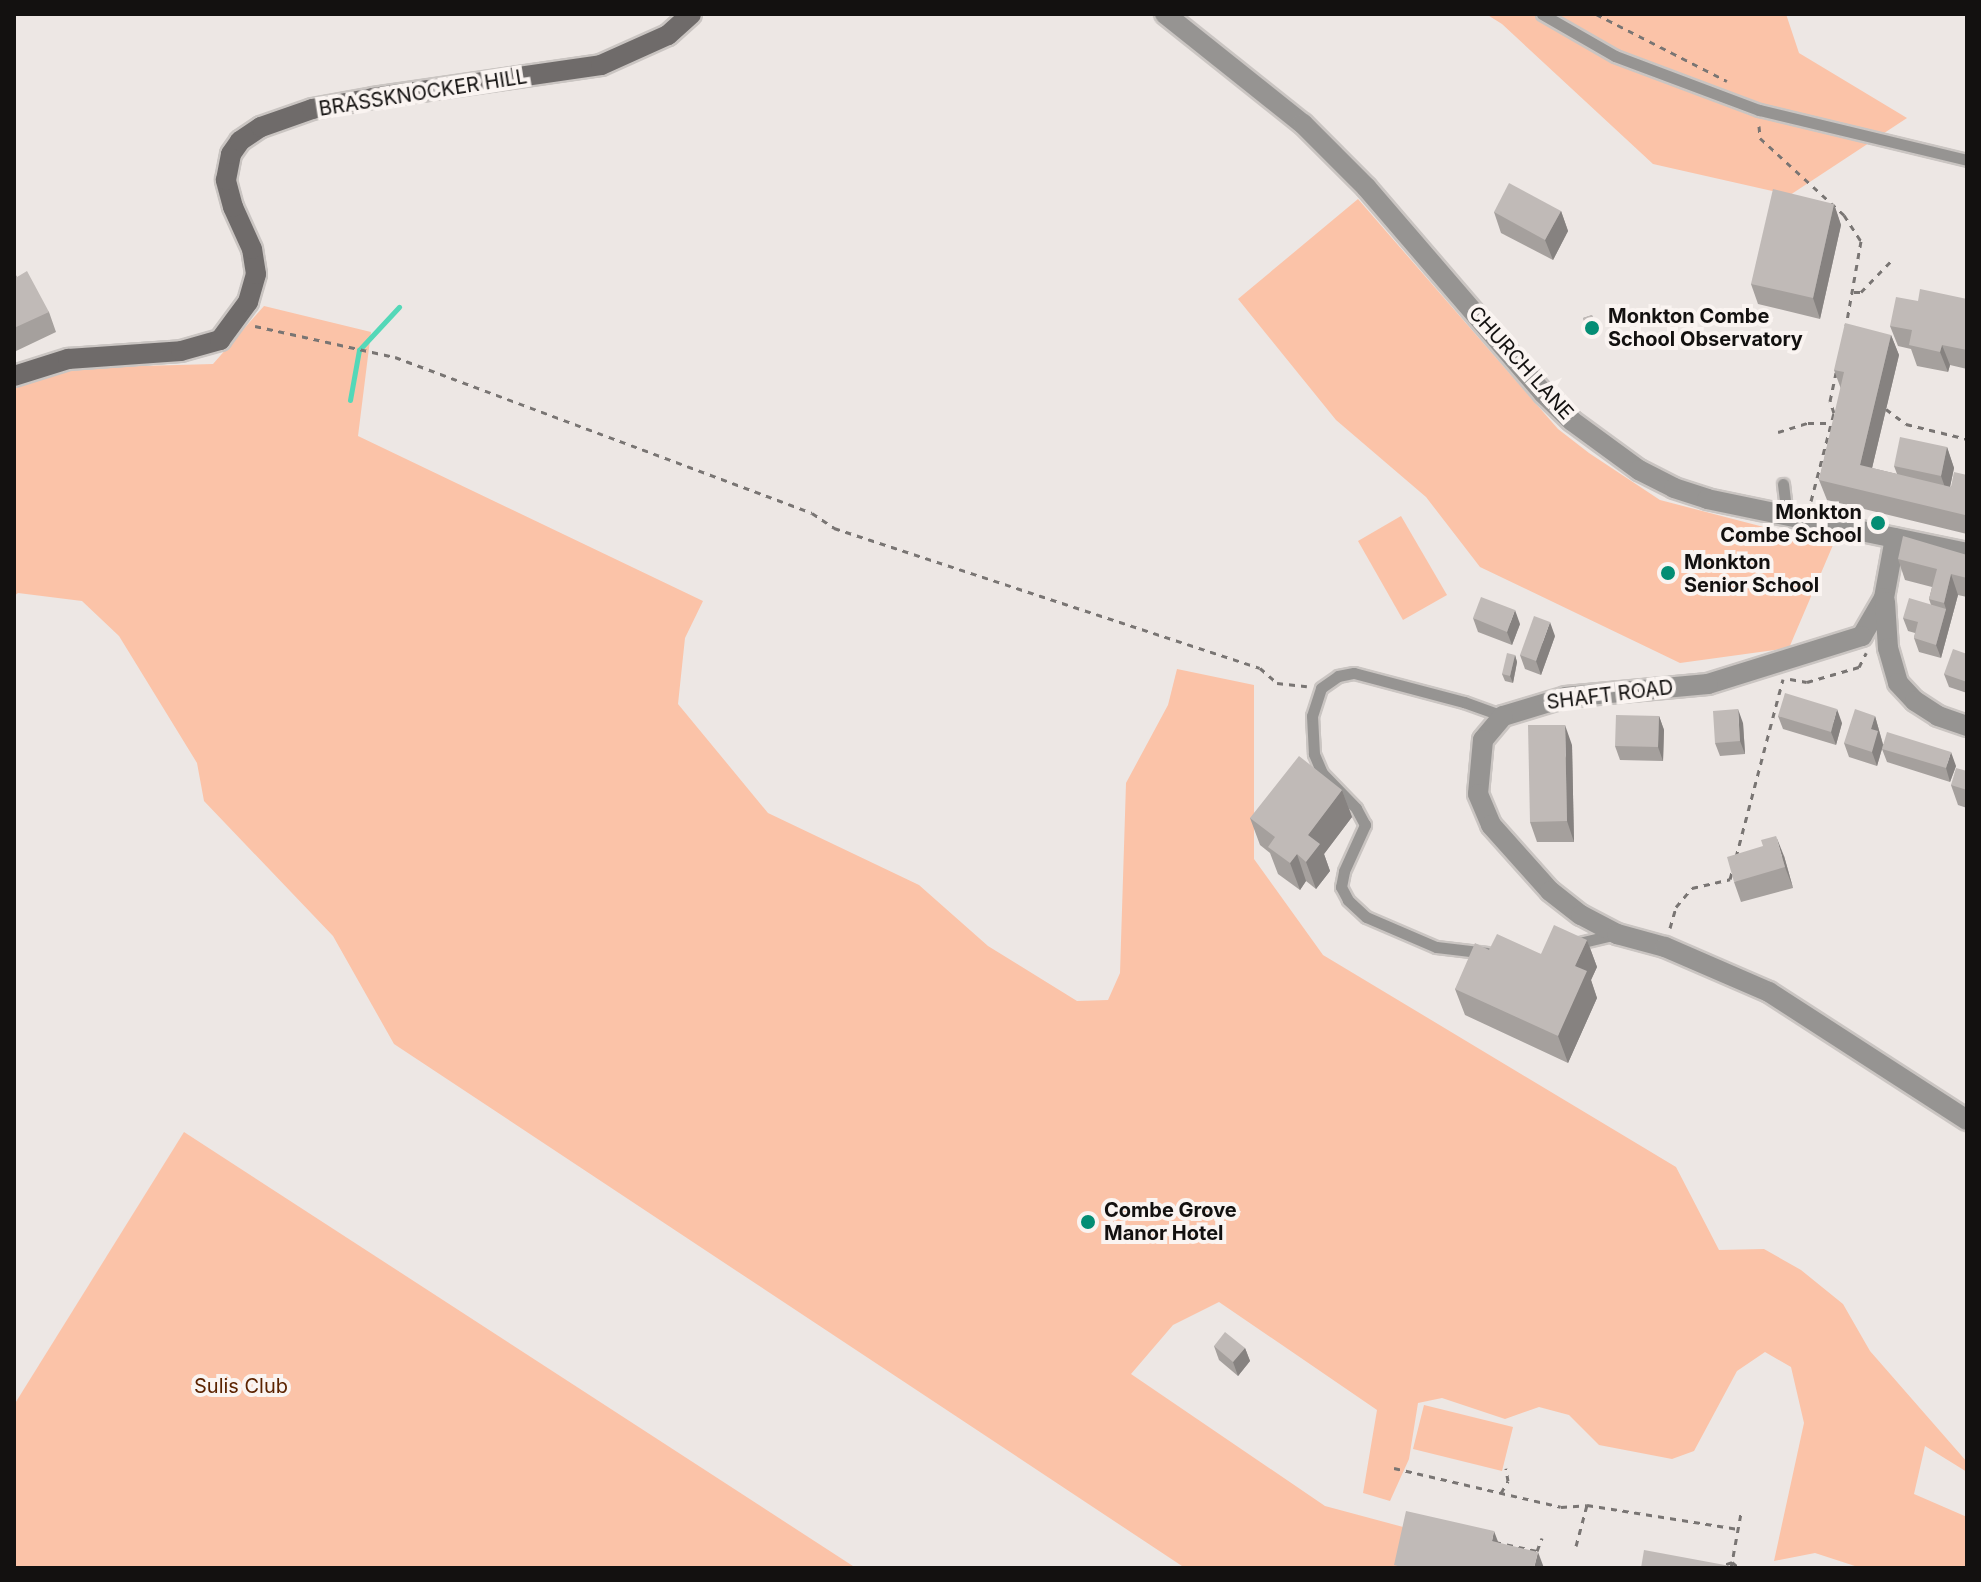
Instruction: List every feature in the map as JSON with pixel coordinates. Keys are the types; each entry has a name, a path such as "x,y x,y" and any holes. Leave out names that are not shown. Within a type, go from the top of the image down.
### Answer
{"street":[{"name":"BRASSKNOCKER HILL","path":"14,376 95,354 203,347 220,340 248,302 256,274 252,249 233,207 226,180 231,154 250,134 312,109 601,65 668,35 691,14"},
{"name":"CHURCH LANE","path":"1165,14 1253,81 1366,187 1543,393 1572,421 1639,470 1674,488 1796,518 1967,553"},
{"path":"1871,627 1884,598 1895,538"},
{"path":"1884,598 1888,648 1898,683 1927,709 1967,726"},
{"name":"SHAFT ROAD","path":"1503,716 1566,697 1708,684 1784,668 1849,641 1871,627"},
{"path":"1503,716 1483,740 1478,766 1478,794 1491,825 1550,891 1581,915 1617,934 1665,947 1769,992 1967,1120"}],"lane":[{"path":"1542,14 1615,56 1759,110 1967,160"},
{"path":"1783,484 1796,518"},
{"path":"1503,716 1464,702 1354,673 1338,676 1321,688 1312,716 1314,754 1322,773 1356,808 1365,825 1344,871 1341,887 1348,900 1366,917 1436,947 1505,955"},
{"path":"1561,947 1617,934"}],"path":[{"path":"1596,14 1735,86"},
{"path":"1760,138 1844,215 1861,241 1846,326"},
{"path":"1854,292 1861,292 1894,258"},
{"path":"236,321 395,357 812,513 834,528 1260,668 1277,683 1321,688"},
{"path":"1796,518 1832,423 1834,413 1830,401 1836,371"},
{"path":"1834,413 1842,407"},
{"path":"1886,409 1906,424 1967,439"},
{"path":"1778,432 1808,423 1832,423"},
{"path":"1784,668 1797,682 1807,682 1859,667 1865,660 1871,627"},
{"path":"1770,680 1784,668"},
{"path":"1665,947 1676,907 1692,888 1730,879 1784,668"},
{"path":"1394,1468 1561,1507 1587,1505 1738,1529"},
{"path":"1501,1493 1508,1481 1506,1468"},
{"path":"1576,1546 1587,1505"},
{"path":"1731,1568 1741,1513"},
{"path":"1485,1540 1537,1551 1542,1538"},
{"path":"1513,1557 1515,1546"},
{"path":"1715,1568 1732,1562"},
{"path":"1732,1562 1739,1568"}],"green space":[{"path":"1486,14 1786,14 1799,53 1907,118 1790,195 1653,164 1502,24"},
{"path":"1358,199 1558,429 1589,453 1660,500 1833,545 1789,648 1680,663 1480,567 1426,497 1336,420 1238,299"},
{"path":"264,306 371,332 358,436 703,601 685,638 678,704 768,813 919,885 988,946 1077,1001 1108,1000 1120,973 1126,783 1168,705 1177,669 1254,685 1254,859 1323,955 1676,1167 1719,1250 1764,1249 1801,1270 1843,1304 1870,1351 1967,1462 1967,1472 1925,1446 1914,1494 1967,1517 1967,1568 1861,1568 1815,1553 1774,1561 1804,1423 1791,1367 1765,1352 1737,1371 1694,1451 1672,1459 1599,1445 1569,1415 1539,1407 1505,1419 1442,1398 1418,1403 1409,1459 1390,1501 1363,1493 1377,1410 1219,1302 1173,1325 1131,1374 1325,1506 1418,1531 1401,1568 1185,1568 394,1044 333,936 204,801 197,763 119,636 82,601 18,593 14,596 14,387 70,368 213,364"},
{"path":"1401,516 1447,595 1403,620 1358,541"},
{"name":"Sulis Club","path":"184,1132 856,1568 14,1568 14,1405"},
{"path":"1424,1405 1513,1427 1502,1471 1413,1449"}],"building":[{"path":"1509,183 1561,211 1545,240 1494,212"},
{"path":"1773,189 1834,204 1813,298 1751,284"},
{"path":"27,271 49,312 14,328 14,272 17,277"},
{"path":"1920,289 1967,299 1967,350 1942,345 1940,352 1909,345 1912,330 1890,326 1896,297 1918,301"},
{"path":"1592,315 1595,324 1586,327 1583,318"},
{"path":"1845,323 1891,335 1860,465 1951,487 1954,472 1967,475 1965,515 1819,480 1844,372 1834,370"},
{"path":"1900,437 1947,447 1941,476 1894,466"},
{"path":"1903,536 1967,555 1967,578 1951,574 1944,603 1929,599 1937,569 1898,559"},
{"path":"1481,597 1515,610 1507,632 1473,618"},
{"path":"1909,598 1946,609 1936,645 1914,638 1918,622 1903,618"},
{"path":"1534,616 1550,622 1536,661 1520,655"},
{"path":"1953,649 1967,654 1967,682 1944,674"},
{"path":"1507,653 1515,655 1510,676 1502,674"},
{"path":"1785,693 1837,709 1831,732 1778,716"},
{"path":"1738,709 1740,741 1715,743 1713,711"},
{"path":"1855,709 1875,716 1871,729 1878,731 1872,752 1844,743"},
{"path":"1616,715 1659,716 1658,747 1615,746"},
{"path":"1528,725 1565,725 1567,821 1530,822"},
{"path":"1887,732 1951,752 1946,768 1882,749"},
{"path":"1299,756 1342,790 1308,835 1320,844 1306,862 1297,854 1290,863 1268,847 1275,837 1250,818"},
{"path":"1956,768 1967,771 1967,790 1951,785"},
{"path":"1776,836 1785,867 1734,882 1727,857 1763,846 1761,840"},
{"path":"1554,925 1587,940 1575,966 1587,971 1558,1036 1455,989 1475,943 1489,950 1497,934 1541,954"},
{"path":"1225,1332 1245,1348 1233,1362 1214,1346"},
{"path":"1406,1511 1494,1531 1492,1541 1538,1552 1534,1568 1405,1568 1394,1565"},
{"path":"1644,1550 1741,1568 1641,1568"}],"waterway":[{"path":"350,400 359,350 399,307"}],"place":[{"name":"Monkton Combe School Observatory","path":"1592,328"},
{"name":"Monkton Combe School","path":"1878,523"},
{"name":"Monkton Senior School","path":"1668,573"},
{"name":"Combe Grove Manor Hotel","path":"1088,1222"}]}
